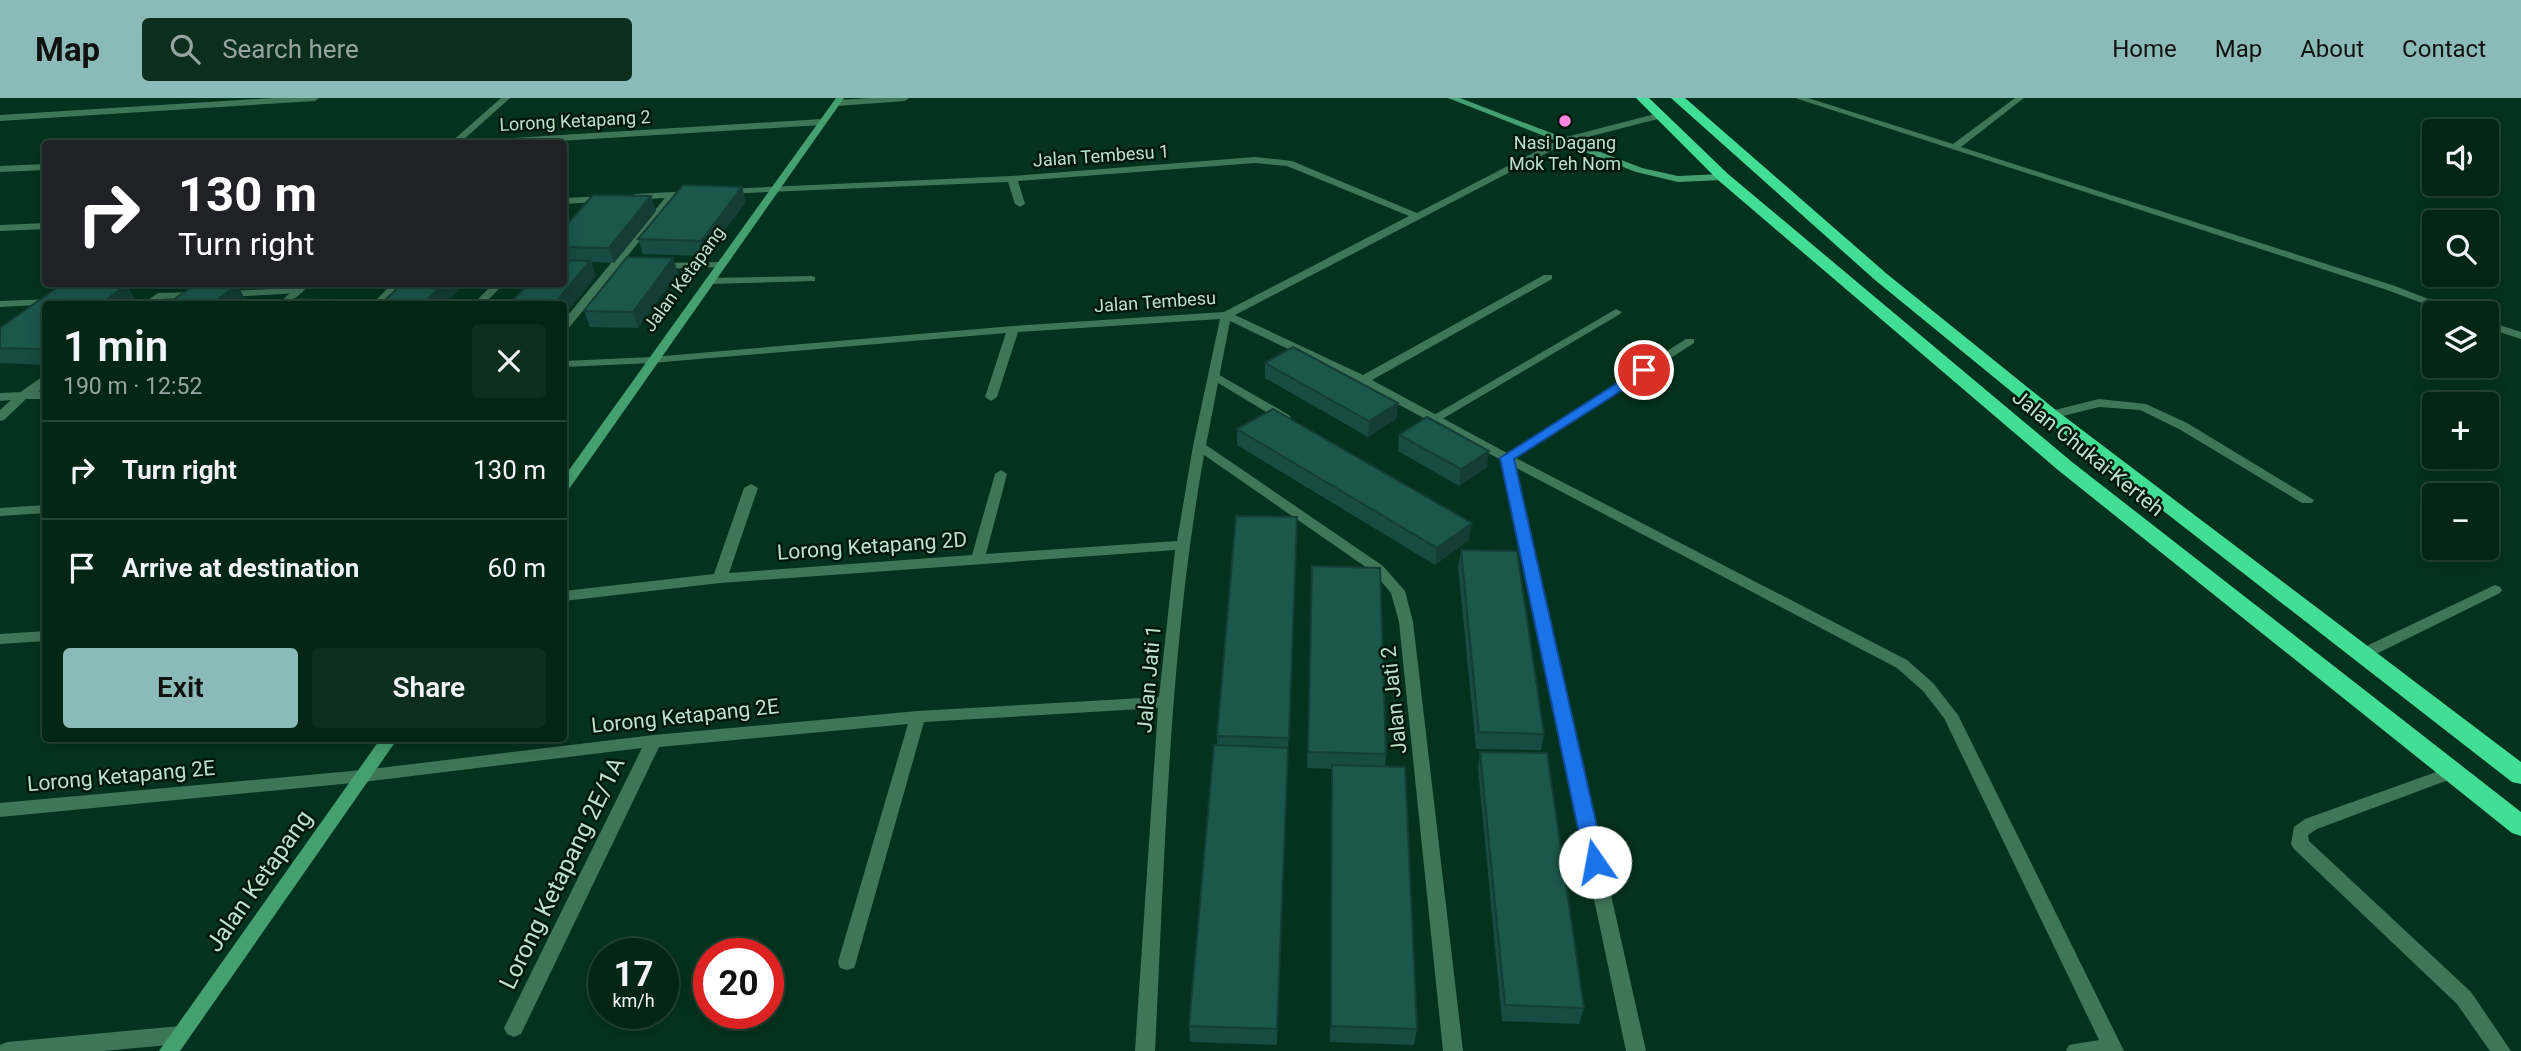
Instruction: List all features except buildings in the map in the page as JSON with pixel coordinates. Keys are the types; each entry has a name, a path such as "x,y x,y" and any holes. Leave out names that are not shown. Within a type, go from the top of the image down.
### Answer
{"highway":[{"name":"Jalan Chukai-Kerteh","path":"1641,98 1723,177 2065,466 2521,826"},
{"name":"Jalan Chukai-Kerteh","path":"1677,98 1881,277 2051,415 2521,775"}],"street":[{"path":"0,118 315,98"},
{"path":"459,140 506,98"},
{"path":"839,100 905,98"},
{"path":"1452,98 1652,173 1678,179 1723,177"},
{"path":"1799,98 2425,301"},
{"path":"1954,148 2020,98"},
{"name":"Jalan Ketapang","path":"568,474 839,100"},
{"name":"Jalan Tembesu","path":"567,364 652,360 1013,329 1226,315 1565,140 1658,115"},
{"name":"Lorong Ketapang 2","path":"521,140 822,122"},
{"name":"Jalan Tembesu 1","path":"711,192 1012,179 1255,160 1289,163 1419,217"},
{"path":"0,169 42,167"},
{"path":"1012,179 1020,204"},
{"path":"630,197 698,193"},
{"path":"567,323 671,195"},
{"path":"567,201 616,198"},
{"path":"567,210 575,201"},
{"path":"0,228 42,226"},
{"path":"640,266 720,265"},
{"path":"613,267 626,267"},
{"path":"1363,380 1548,277"},
{"path":"709,281 811,279"},
{"path":"151,301 169,287"},
{"path":"158,296 302,287"},
{"path":"286,301 302,287"},
{"path":"380,301 395,287"},
{"path":"481,301 496,287"},
{"path":"57,301 67,293"},
{"path":"0,304 42,303"},
{"path":"1434,418 1616,312"},
{"path":"1226,315 1363,380 1902,664 1928,687 1950,715 2113,1049 2076,1051"},
{"name":"Jalan Jati 1","path":"1145,1051 1166,702 1183,545 1199,446 1226,315"},
{"path":"991,397 1013,329"},
{"path":"2499,329 2521,337"},
{"path":"1507,458 1690,341"},
{"path":"1213,376 1298,426"},
{"path":"0,417 42,383"},
{"path":"0,397 42,395"},
{"path":"2051,415 2099,403 2142,407 2183,426 2307,500"},
{"name":"Jalan Jati 2","path":"1199,446 1378,569 1398,592 1406,622 1453,1051"},
{"path":"1507,458 1636,1051"},
{"path":"978,559 1001,474"},
{"path":"720,578 751,488"},
{"path":"0,512 42,509"},
{"name":"Lorong Ketapang 2D","path":"567,596 720,578 1183,545"},
{"path":"2363,654 2495,590"},
{"path":"0,639 42,636"},
{"name":"Lorong Ketapang 2E","path":"0,810 363,776 654,741 918,717 1166,702"},
{"path":"847,962 918,717"},
{"name":"Lorong Ketapang 2E/1A","path":"514,1028 654,741"},
{"name":"Jalan Ketapang","path":"174,1043 387,742"},
{"path":"2453,772 2311,824 2300,832 2300,844 2464,998 2501,1051"},
{"path":"7,1051 174,1043"}],"place":[{"name":"Nasi Dagang Mok Teh Nom","path":"1565,121"}],"route":[{"path":"1595,862 1507,458 1644,370"}]}
